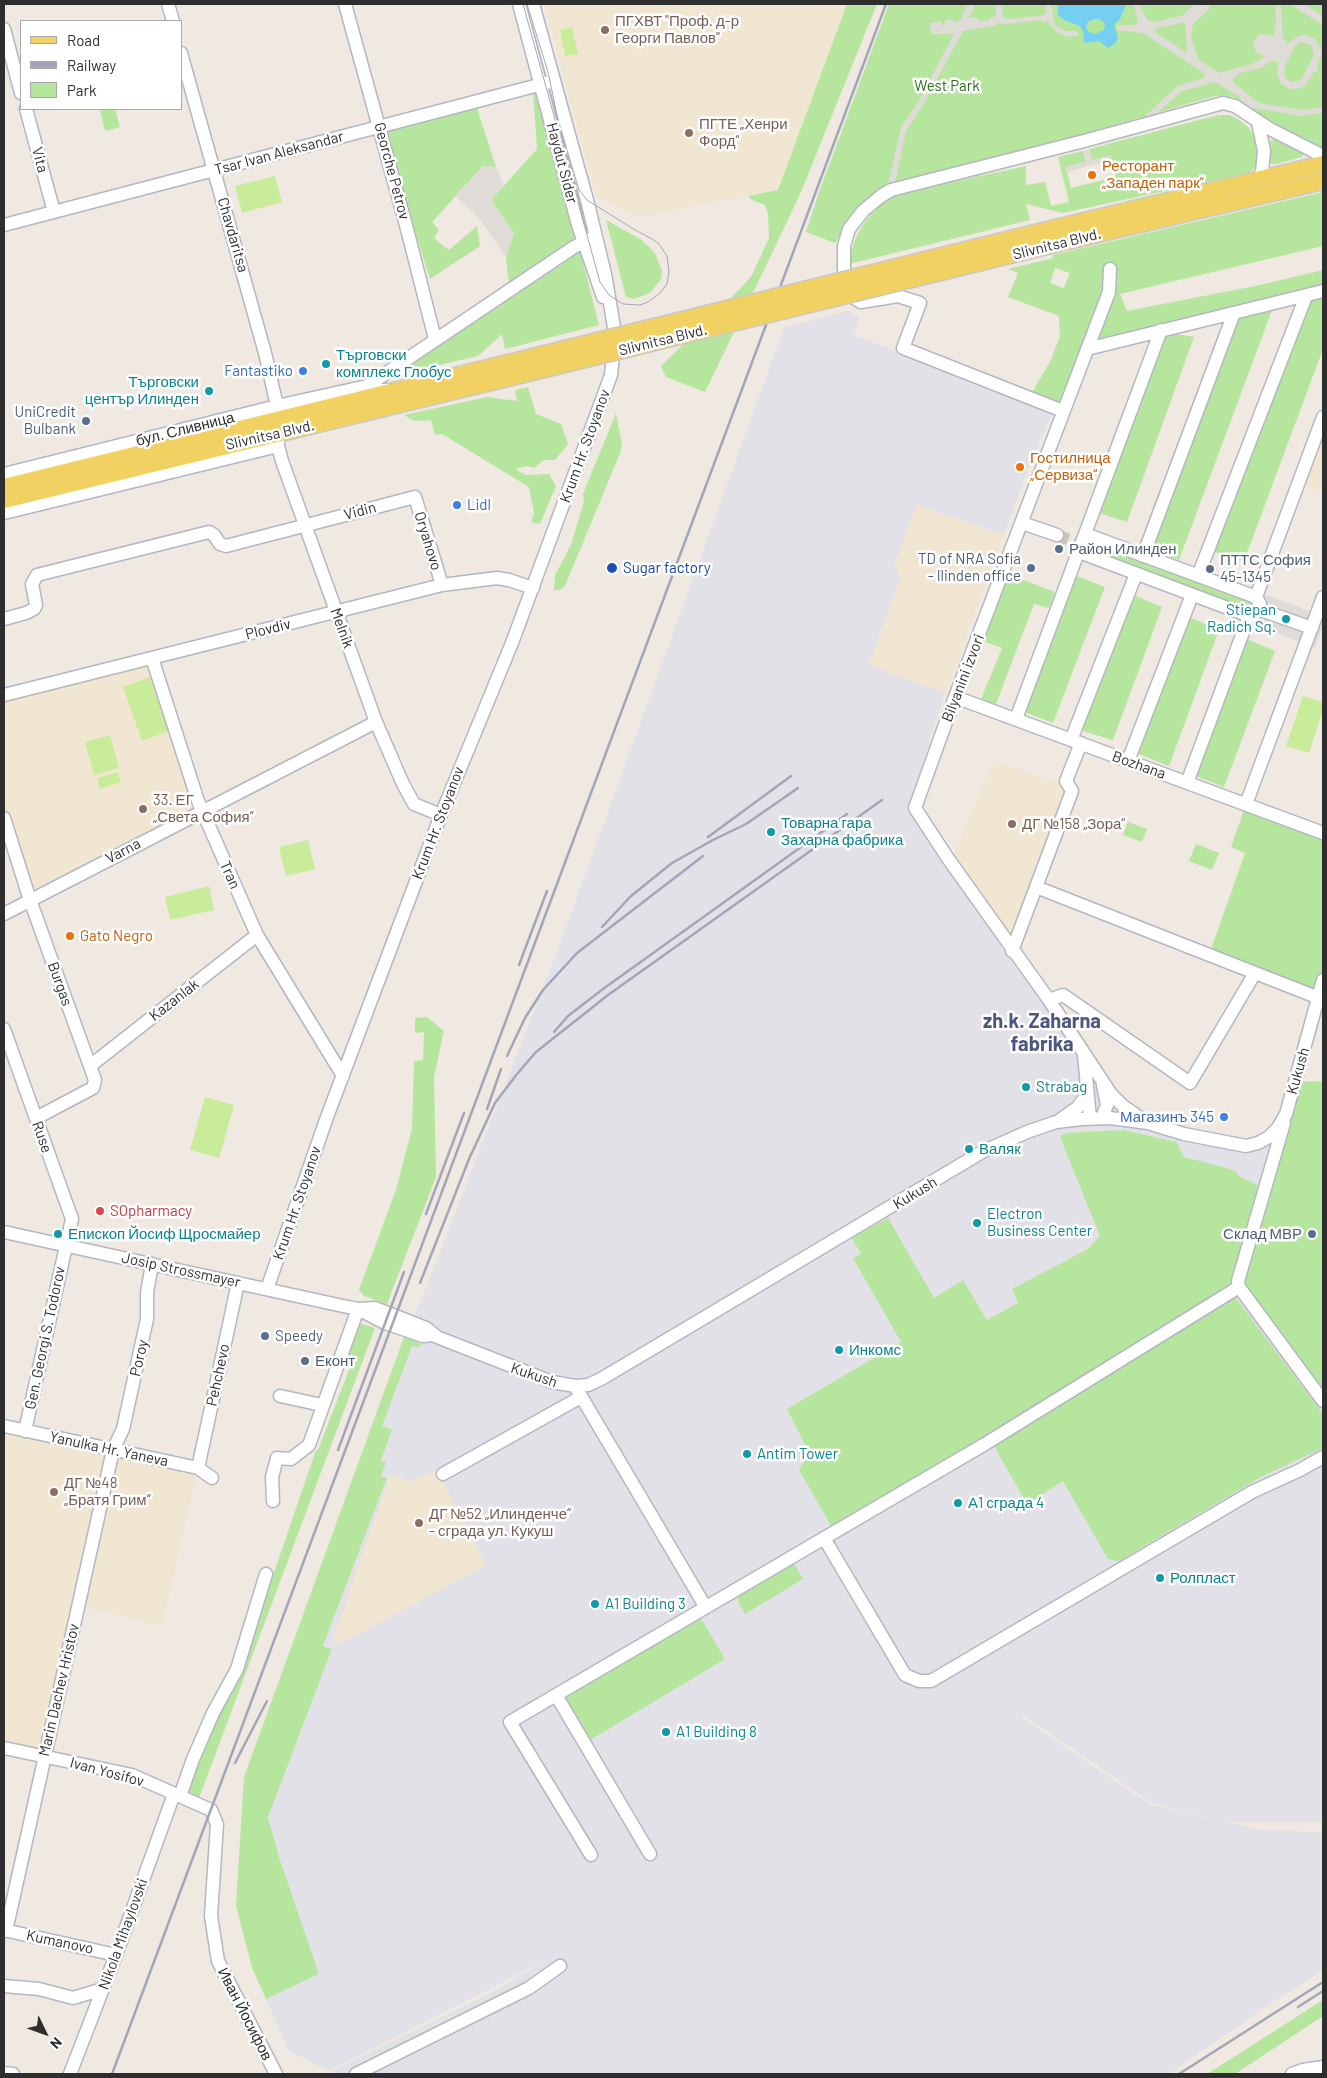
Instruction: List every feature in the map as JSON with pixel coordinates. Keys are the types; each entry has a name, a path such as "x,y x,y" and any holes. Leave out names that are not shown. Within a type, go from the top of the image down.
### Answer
{"main road":[{"name":"Slivnitsa Blvd.","path":"4,487 277,426 510,370 1049,238 1258,179 1323,164"},
{"name":"Slivnitsa Blvd.","path":"1049,238 1323,181"},
{"name":"Slivnitsa Blvd.","path":"4,500 403,390 510,370"}],"street":[{"path":"168,4 173,20"},
{"name":"Georche Petrov","path":"345,4 380,126 435,339"},
{"name":"Haydut Sider","path":"519,4 583,242 613,321"},
{"name":"Haydut Sider","path":"533,4 596,237 615,333 613,360"},
{"path":"4,29 20,89"},
{"name":"Chavdaritsa","path":"182,56 249,292 277,426"},
{"name":"Tsar Ivan Aleksandar","path":"4,225 554,81"},
{"path":"1063,411 903,348 920,303 898,296 867,302 855,300 850,296 844,282 842,263 844,246 849,229 863,211 880,196 891,190 1084,141 1215,105 1229,104 1235,106 1258,122 1323,156"},
{"name":"Vita","path":"26,110 54,212"},
{"path":"1258,122 1264,151 1262,172 1258,179"},
{"path":"367,386 583,242 596,237"},
{"name":"Bilyanini izvori","path":"1110,269 1109,291 955,697 915,808 947,857 1049,1000 1111,1094 1123,1106 1148,1123"},
{"path":"1087,349 1323,291"},
{"path":"1198,576 1306,296"},
{"path":"1143,556 1234,312"},
{"path":"1016,719 1080,543 1161,330"},
{"name":"Krum Hr. Stoyanov","path":"267,1289 343,1076 441,815 468,745 496,684 607,390 613,360"},
{"name":"бул. Сливница","path":"4,474 277,426 367,386"},
{"name":"Slivnitsa Blvd.","path":"367,386 376,390 403,390"},
{"path":"1187,782 1254,607 1323,417"},
{"name":"Slivnitsa Blvd.","path":"4,513 277,426"},
{"name":"Melnik","path":"277,426 306,526 376,722 410,799 420,808 441,815"},
{"name":"Vidin","path":"4,619 34,609 36,605 32,584 37,575 209,532 214,535 220,544 226,546 414,497"},
{"name":"Oryahovo","path":"414,497 442,585"},
{"path":"1022,523 1057,535"},
{"path":"1080,543 1143,556 1198,576 1254,607"},
{"path":"1080,543 1136,574 1192,595 1254,607 1312,628"},
{"path":"1012,950 1072,791 1066,781 1076,741 1136,574"},
{"name":"Plovdiv","path":"4,695 442,585 497,578 533,588"},
{"path":"1128,761 1192,595"},
{"path":"1246,804 1323,597"},
{"name":"Tran","path":"152,658 180,750 202,810 257,935 343,1076"},
{"name":"Bozhana","path":"955,697 1323,833"},
{"name":"Varna","path":"4,914 202,810 376,722"},
{"name":"Burgas","path":"4,818 30,900 95,1080 93,1088 36,1118"},
{"path":"1036,887 1319,998"},
{"name":"Kazanlak","path":"90,1066 257,935"},
{"path":"1049,1000 1063,995 1190,1083 1254,973"},
{"name":"Kukush","path":"358,1309 375,1308 426,1328 433,1335 538,1378 578,1391 982,1152 1005,1141 1056,1122 1096,1118 1148,1123 1184,1134 1246,1146 1258,1143 1269,1137 1278,1128 1286,1114 1323,980"},
{"name":"Ruse","path":"4,1029 72,1219 66,1245"},
{"name":"Bilyanini izvori","path":"1084,1053 1087,1095 1096,1118 1107,1105 1102,1080"},
{"path":"1056,1122 1077,1108 1087,1095"},
{"path":"1286,1114 1238,1281 1239,1288 1323,1401"},
{"name":"Josip Strossmayer","path":"4,1232 358,1309"},
{"name":"Gen. Georgi S. Todorov","path":"24,1431 66,1245"},
{"name":"Poroy","path":"113,1450 123,1428 147,1319 147,1293 152,1264"},
{"name":"Pehchevo","path":"198,1468 238,1283"},
{"path":"591,1855 510,1722 705,1606 985,1444 1239,1288"},
{"path":"273,1501 272,1478 276,1458 291,1459 309,1445 358,1309"},
{"path":"443,1474 578,1391 705,1606"},
{"path":"280,1396 322,1405"},
{"name":"Yanulka Hr. Yaneva","path":"4,1426 198,1468 212,1478"},
{"name":"Marin Dachev Hristov","path":"5,1930 113,1450"},
{"path":"824,1538 905,1675 919,1680 930,1681 1252,1492 1300,1470 1323,1456"},
{"name":"Nikola Mihaylovski","path":"70,2074 177,1795 213,1713 237,1668 266,1574"},
{"path":"556,1695 650,1854"},
{"name":"Ivan Yosifov","path":"4,1748 132,1775 177,1795"},
{"name":"Иван Йосифов","path":"177,1795 211,1810 218,1824 212,1916 218,1961 276,2074"},
{"name":"Kumanovo","path":"5,1930 116,1955"},
{"path":"356,2074 529,1988 560,1966"},
{"path":"4,1986 39,1989 73,1998 103,1989"},
{"path":"1292,2074 1323,2067"},
{"path":"4,2074 12,2074"}],"shaded area":[{"name":"ПГТЕ „Хенри Форд“","path":"544,4 847,4 778,190 639,217 597,198"},
{"path":"968,4 975,4 969,18 977,18 980,21 988,20 996,15 995,4 1001,4 1003,18 1012,19 1044,15 1046,12 1045,4 1051,4 1055,25 1065,31 1077,31 1079,35 1068,37 1060,34 1053,29 1048,21 1043,22 1040,20 1007,24 998,23 995,26 963,31 923,105 906,131 895,183 888,185 901,127 917,104 954,34 931,34 930,23 941,21 942,26 945,25 945,20 953,19 954,22 960,21"},
{"path":"1134,4 1139,4 1146,18 1155,22 1183,15 1195,4 1211,4 1208,10 1193,24 1191,38 1199,60 1219,73 1252,64 1264,57 1256,52 1253,42 1260,34 1274,36 1275,4 1281,4 1283,39 1289,43 1298,36 1304,35 1315,39 1321,49 1317,67 1318,71 1314,72 1302,88 1291,89 1281,84 1277,73 1278,63 1272,60 1263,67 1238,74 1233,79 1233,82 1256,101 1263,104 1302,110 1323,107 1323,113 1300,116 1256,108 1251,109 1241,102 1240,97 1215,82 1182,91 1156,114 1144,117 1179,85 1204,78 1205,74 1143,33 1117,30 1117,25 1134,25 1138,22","holes":["1184,22 1187,53 1154,31 1158,28","1301,42 1311,45 1314,55 1301,80 1291,82 1285,78 1284,68 1295,46"]},
{"path":"1289,4 1304,4 1314,10 1323,16 1323,25"},
{"path":"1089,149 1092,160 1111,155 1112,160 1067,172 1065,167 1086,162 1083,151"},
{"path":"484,166 496,167 504,185 491,200 514,233 506,257 478,217 455,196"},
{"path":"848,311 860,317 854,335 1053,412 1027,471 1004,535 917,505 901,578 869,664 945,693 930,740 915,808 1131,1113 1246,1146 1278,1128 1323,1401 1323,1822 1227,1822 1261,1830 1323,1832 1323,1970 1264,2008 1169,2074 326,2074 489,1994 550,1958 328,2071 288,2050 266,1999 319,1974 279,1857 268,1817 332,1649 323,1646 387,1478 381,1476 381,1461 392,1429 381,1425 411,1337 404,1337 424,1293 560,944 784,328","holes":["1023,1715 1152,1803 1221,1821 1149,1804 1021,1717 1006,1724"]},
{"path":"1323,431 1323,492 1303,485"},
{"path":"917,505 1004,535 945,693 869,665 901,578 894,567"},
{"name":"Stiepan Radich Sq.","path":"1259,592 1323,616 1323,626 1315,648 1248,622"},
{"path":"152,658 202,810 30,900 4,818 4,695"},
{"name":"ДГ №158 „Зора“","path":"993,761 1063,784 1069,793 1013,939 954,855"},
{"path":"4,1426 198,1468 162,1626 78,1606 86,1567 4,1548"},
{"name":"ДГ №52 „Илинденче“ - сграда ул. Кукуш","path":"437,1470 486,1565 340,1644 332,1642 391,1474 411,1482"},
{"path":"4,1549 83,1567 44,1752 4,1745"}],"green space":[{"path":"847,4 877,4 801,192 705,392 666,377 661,366 752,275 769,238 768,214 765,205 752,200 748,196 778,190"},
{"name":"West Park","path":"889,4 1323,4 1323,148 1267,120 1233,97 1215,96 1033,149 888,185 866,199 859,206 835,243 806,232"},
{"path":"572,27 578,54 565,56 560,30"},
{"path":"539,89 580,240 509,286 506,257 514,233 491,200 537,149 533,91"},
{"path":"476,105 496,167 483,166 432,222 439,230 434,238 449,250 477,226 480,246 430,279 383,129"},
{"path":"100,110 115,110 120,127 105,131"},
{"path":"1218,115 1230,115 1241,121 1249,128 1256,140 1257,160 1255,168 1248,173 1063,213 1026,204 1030,220 849,264 856,237 866,220 885,201 897,194 1026,166 1026,185 1045,182 1051,206 1069,202 1058,157 1083,151 1086,162 1066,167 1071,188 1116,177 1111,156 1092,160 1089,149"},
{"path":"1278,138 1302,150 1304,154 1302,157 1271,164 1270,142"},
{"path":"275,176 282,202 242,213 235,186"},
{"path":"1323,192 1323,246 1120,294 1127,311 1260,285 1323,270 1323,288 1083,345 1060,405 1031,394 1051,360 1060,336 1059,316 1008,297 1018,273 1008,269 1053,258 1053,255","holes":["1055,268 1070,273 1064,288 1050,283"]},
{"path":"606,220 642,240 655,253 662,271 661,279 650,293 634,299 626,297"},
{"path":"580,251 599,325 505,349 502,334 478,356 400,374 398,372"},
{"path":"1323,294 1323,349 1244,561 1212,551 1309,297"},
{"path":"1274,305 1179,560 1149,549 1236,316"},
{"path":"1163,332 1194,337 1127,522 1096,512"},
{"path":"528,387 536,414 561,424 568,444 555,460 544,460 534,468 528,466 515,469 526,475 549,474 556,486 540,524 531,522 534,513 529,487 442,434 435,435 431,420 414,421 404,415 487,397 517,401 515,390"},
{"path":"616,413 622,444 620,453 565,586 559,590 554,590 555,575 571,545 584,501 583,494"},
{"path":"1099,539 1255,597 1249,615 1092,557"},
{"path":"1008,574 1055,592 1049,608 1034,604 994,709 979,704 1002,648 983,641"},
{"path":"1074,575 1105,587 1053,723 1022,711"},
{"path":"1133,595 1162,607 1113,740 1079,730"},
{"path":"1189,617 1219,630 1169,766 1134,752"},
{"path":"1244,638 1275,651 1224,787 1193,775"},
{"path":"150,677 169,731 142,741 123,687"},
{"path":"1303,696 1323,702 1323,710 1309,753 1286,746"},
{"path":"110,735 119,768 94,775 85,742"},
{"path":"118,772 121,782 100,789 97,778"},
{"path":"1246,804 1323,833 1323,980 1319,998 1209,955 1245,853 1231,847"},
{"path":"1128,822 1147,829 1142,842 1123,835"},
{"path":"308,840 315,869 286,876 279,847"},
{"path":"1196,844 1219,853 1212,870 1189,861"},
{"path":"209,886 214,910 170,920 165,897"},
{"path":"427,1017 444,1031 434,1077 436,1177 387,1304 364,1296 359,1290 397,1187 412,1128 414,1061 423,1060 424,1032 415,1033 415,1018"},
{"path":"1323,1081 1323,1401 1241,1293 1296,1082"},
{"path":"205,1097 234,1105 219,1158 190,1150"},
{"path":"1123,1130 1177,1142 1184,1157 1234,1170 1240,1177 1258,1185 1230,1282 1235,1297 1323,1414 1323,1448 1259,1478 1119,1561 1108,1559 1063,1481 1027,1504 993,1444 833,1529 799,1470 809,1453 787,1409 901,1342 853,1258 861,1254 852,1238 888,1218 934,1298 963,1280 987,1320 1018,1303 1012,1289 1088,1249 1100,1236 1060,1137 1065,1133"},
{"path":"359,1323 375,1328 199,1798 192,1797 187,1787 254,1631 316,1450 318,1450 354,1357 347,1354"},
{"path":"404,1337 422,1344 418,1348 412,1346 382,1426 392,1429 381,1461 386,1462 381,1476 387,1478 323,1646 332,1649 268,1817 279,1857 319,1974 266,1999 252,1968 236,1905 244,1777"},
{"path":"792,1560 803,1579 745,1614 738,1602 739,1591"},
{"path":"699,1615 725,1659 590,1740 566,1705 567,1692"},
{"path":"1323,2000 1323,2016 1235,2074 1207,2074"}],"water":[{"path":"1058,4 1124,4 1125,7 1120,19 1114,25 1118,37 1116,43 1108,48 1099,41 1085,43 1083,39 1084,33 1080,26 1064,20 1058,15","holes":["1100,19 1105,24 1104,30 1095,34 1089,32 1086,27 1088,22"]}],"tunnel":[{"path":"1057,535 1075,542"}],"tram line":[{"path":"523,4 600,282 609,295 623,304 640,305 648,302 660,293 667,284 669,272 667,256 659,244 587,200 579,190 558,120 548,72 527,4"}],"railway":[{"path":"112,2074 886,4"},
{"path":"708,837 791,776"},
{"path":"602,927 631,896 672,863 746,824 798,788"},
{"path":"469,1159 495,1103 536,1052 608,995 882,800"},
{"path":"554,1032 568,1016 603,989 847,814"},
{"path":"507,1056 525,1018 543,990 577,953 703,856"},
{"path":"519,965 547,891"},
{"path":"487,1109 501,1069"},
{"path":"426,1214 464,1113"},
{"path":"420,1283 471,1154"},
{"path":"338,1450 404,1272"},
{"path":"235,1763 267,1701"},
{"path":"1179,2074 1323,1982"},
{"path":"1298,2007 1323,1991"}],"place":[{"name":"ПГХВТ \"Проф. д-р Георги Павлов\"","path":"605,30"},
{"name":"ПГТЕ „Хенри Форд“","path":"689,133"},
{"name":"Ресторант „Западен парк“","path":"1092,175"},
{"name":"Търговски комплекс Глобус","path":"326,364"},
{"name":"Fantastiko","path":"303,371"},
{"name":"Търговски център Илинден","path":"209,391"},
{"name":"UniCredit Bulbank","path":"86,421"},
{"name":"Гостилница „Сервиза“","path":"1020,467"},
{"name":"Lidl","path":"457,505"},
{"name":"Район Илинден","path":"1059,549"},
{"name":"Sugar factory","path":"612,568"},
{"name":"TD of NRA Sofia - Ilinden office","path":"1031,568"},
{"name":"ПТТС София 45-1345","path":"1210,569"},
{"name":"Stiepan Radich Sq.","path":"1286,619"},
{"name":"33. ЕГ „Света София“","path":"143,809"},
{"name":"ДГ №158 „Зора“","path":"1012,824"},
{"name":"Товарна гара Захарна фабрика","path":"771,832"},
{"name":"Gato Negro","path":"70,936"},
{"name":"Strabag","path":"1026,1087"},
{"name":"Магазинъ 345","path":"1224,1117"},
{"name":"Валяк","path":"969,1149"},
{"name":"SOpharmacy","path":"100,1211"},
{"name":"Electron Business Center","path":"977,1223"},
{"name":"Епископ Йосиф Щросмайер","path":"58,1234"},
{"name":"Склад МВР","path":"1312,1234"},
{"name":"Speedy","path":"265,1336"},
{"name":"Инкомс","path":"839,1350"},
{"name":"Еконт","path":"305,1361"},
{"name":"Antim Tower","path":"747,1454"},
{"name":"ДГ №48 „Братя Грим“","path":"54,1492"},
{"name":"А1 сграда 4","path":"958,1503"},
{"name":"ДГ №52 „Илинденче“ - сграда ул. Кукуш","path":"419,1523"},
{"name":"Ролпласт","path":"1160,1578"},
{"name":"A1 Building 3","path":"595,1604"},
{"name":"A1 Building 8","path":"666,1732"}],"district":[{"name":"zh.k. Zaharna fabrika","path":"1042,1032"}]}
